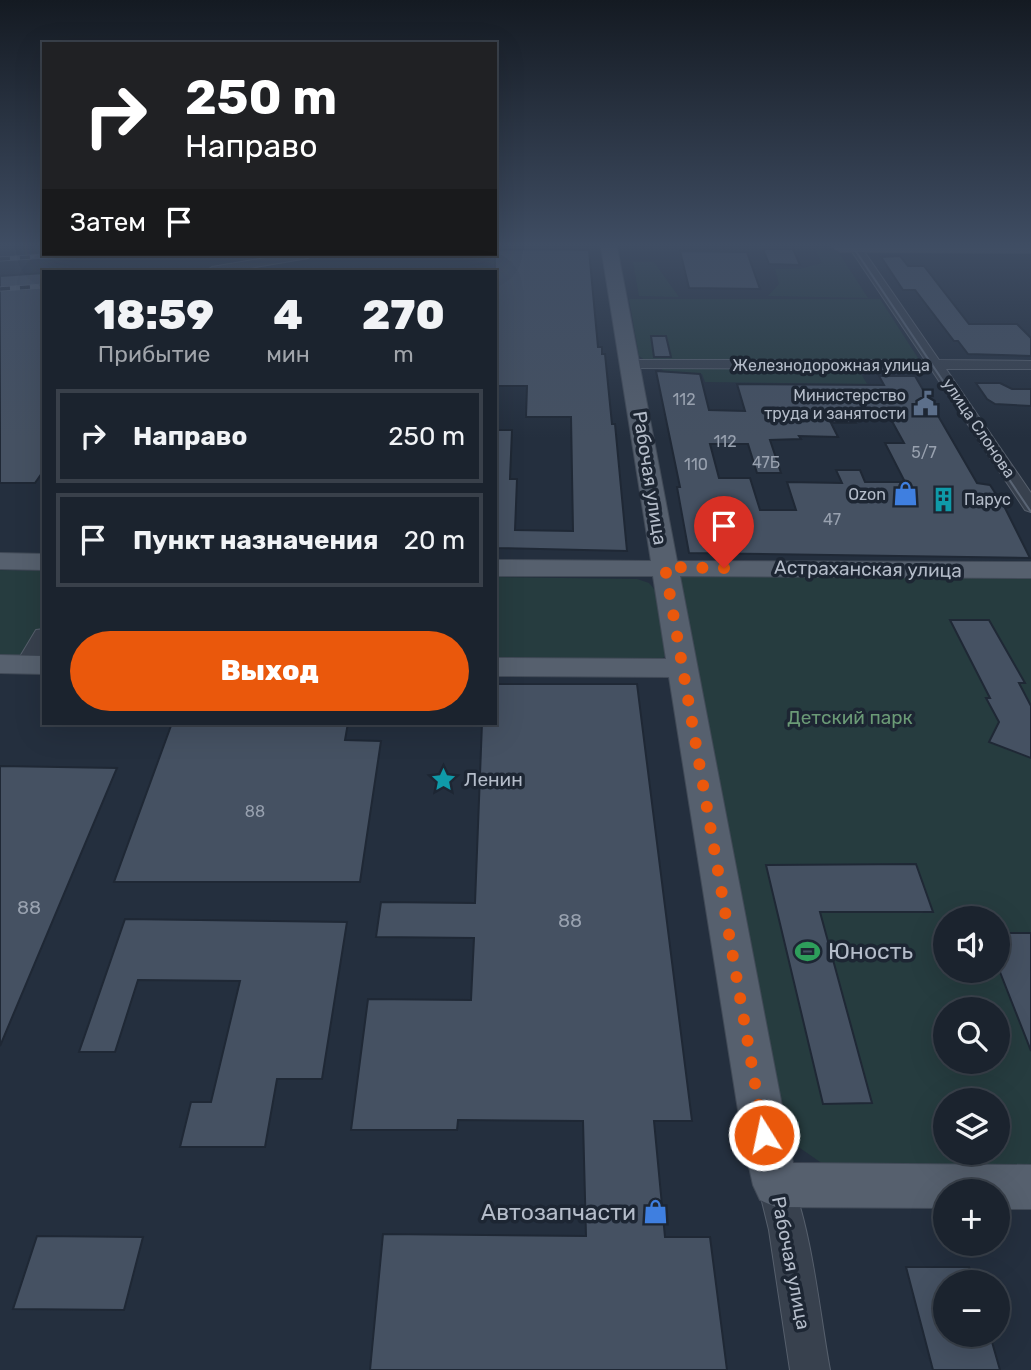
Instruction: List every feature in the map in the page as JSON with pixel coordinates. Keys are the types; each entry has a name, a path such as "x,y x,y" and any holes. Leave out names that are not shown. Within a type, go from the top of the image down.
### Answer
{"main road":[{"name":"Рабочая улица","path":"622,311 764,1135 776,1185"},
{"path":"0,561 42,562"},
{"name":"Астраханская улица","path":"497,568 1031,570"},
{"path":"497,667 683,668"},
{"path":"776,1185 1031,1187"}],"street":[{"name":"улица Слонова","path":"899,311 1031,506"},
{"name":"Железнодорожная улица","path":"632,364 1031,365"},
{"path":"23,665 42,638"},
{"name":"Рабочая улица","path":"776,1185 787,1230 810,1370"}],"green space":[{"path":"631,311 888,311 918,358 917,361 645,360 639,356"},
{"path":"660,367 858,368 867,384 705,382 702,374 665,373"},
{"path":"0,570 42,571 42,657 0,657"},
{"name":"Детский парк","path":"693,574 1031,579 1031,1172 823,1164 797,1146 787,1134 678,579 681,575"},
{"path":"497,577 637,579 649,583 655,590 667,654 663,658 497,659"}],"building":[{"path":"0,311 42,311 42,473 35,483 0,483"},
{"path":"497,311 595,311 598,347 602,347 602,354 605,354 612,424 615,424 627,551 497,548 497,430 512,430 510,479 517,479 515,530 573,531 571,417 526,417 527,386 497,386"},
{"path":"931,311 959,311 969,324 1017,324 1031,338 1031,356 968,354 958,341 954,341"},
{"path":"651,336 666,336 671,357 654,357"},
{"path":"656,371 700,374 709,410 745,411 737,384 884,385 879,376 915,376 977,483 990,485 1005,508 1030,558 689,553 677,487 680,487","holes":["851,413 888,414 904,443 885,443 905,482 865,482 860,470 836,470 842,483 787,482 796,510 760,510 750,478 719,478 710,444 748,444 757,473 781,473 770,440 801,439 799,436 838,437 831,423 856,423"]},
{"path":"976,383 1000,383 1012,389 1031,389 1031,406 995,404 987,399"},
{"path":"950,620 989,620 1025,683 1019,683 1031,706 1031,758 989,742 999,722 986,698 990,698"},
{"path":"497,684 637,684 692,1121 654,1121 665,1237 710,1237 727,1370 370,1370 383,1234 586,1236 583,1121 458,1120 457,1130 351,1130 368,999 471,1000 474,938 376,937 381,902 475,903 482,725 497,725"},
{"path":"171,725 348,725 345,740 381,741 360,882 114,882"},
{"path":"0,766 117,768 0,1046"},
{"name":"Юность","path":"916,864 933,912 820,912 872,1103 823,1104 766,865"},
{"path":"125,919 347,922 322,1079 277,1079 265,1147 180,1147 191,1102 211,1102 240,981 138,980 115,1052 79,1052"},
{"path":"1010,933 1031,933 1031,1051 1004,983 1010,983"},
{"path":"37,1236 143,1237 124,1310 13,1309"},
{"path":"906,1267 969,1267 970,1270 933,1270 933,1347 993,1347 1000,1370 933,1370"}],"tram line":[{"path":"896,311 1031,512"}],"place":[{"name":"Министерство труда и занятости","path":"926,404"},
{"name":"Ozon","path":"906,494"},
{"name":"Парус","path":"944,499"},
{"name":"Ленин","path":"444,779"},
{"name":"Юность","path":"808,951"},
{"name":"Автозапчасти","path":"656,1212"}],"route":[{"path":"724,568 665,567 764,1135"}]}
